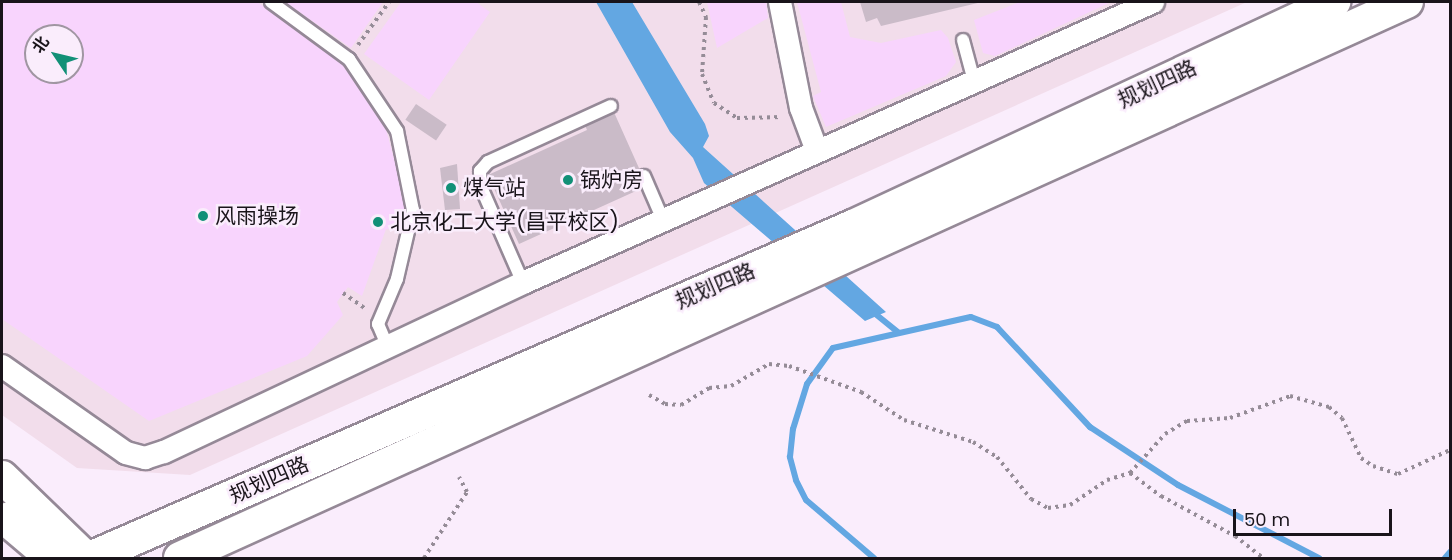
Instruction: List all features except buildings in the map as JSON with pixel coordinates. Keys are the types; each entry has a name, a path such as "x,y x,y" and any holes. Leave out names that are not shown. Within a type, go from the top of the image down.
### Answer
{"main road":[{"name":"规划四路","path":"88,558 853,226 1334,2"},
{"name":"规划四路","path":"180,558 1407,2"},
{"path":"2,477 88,558"},
{"path":"6,519 52,558"}],"street":[{"path":"780,2 806,120 817,151"},
{"path":"2,366 126,453 146,458 523,283 1153,2"}],"lane":[{"path":"271,2 349,59 397,131 412,210 398,279 378,324 388,346"},
{"path":"963,40 974,81"},
{"path":"523,283 481,187 480,171 488,162 611,106"},
{"path":"644,176 663,220"}],"path":[{"path":"349,59 389,2"},
{"path":"699,2 706,17 702,74 714,103 737,118 791,116 806,120"},
{"path":"343,293 371,313 378,324"},
{"path":"649,395 664,404 681,405 709,388 731,386 769,364 789,366 861,392 904,420 973,442 997,457 1031,499 1048,508 1070,505 1107,480 1130,473 1165,434 1187,421 1230,418 1290,396 1329,407 1342,418 1361,458 1373,466 1398,474 1450,450"},
{"path":"1130,473 1161,496 1235,536 1263,558"},
{"path":"424,558 467,492 459,477"}],"shaded area":[{"name":"北京化工大学(昌平校区)","path":"2,2 1247,2 190,475 77,468 2,415"},
{"name":"风雨操场","path":"2,2 257,2 332,52 364,87 384,122 406,203 403,231 386,229 362,296 348,287 337,302 343,315 307,356 149,421 2,319"},
{"path":"285,2 383,2 351,48"},
{"path":"401,2 476,2 490,12 429,100 364,54"},
{"path":"707,2 766,2 768,18 717,48"},
{"path":"797,2 841,2 850,37 881,43 941,30 948,38 956,62 946,76 826,127 813,96 821,92"},
{"path":"1020,2 1111,2 995,56 983,53 974,20"}],"water":[{"path":"596,2 632,2 705,124 709,136 703,147 886,312 865,321 704,183 693,158 670,132"}],"waterway":[{"path":"873,312 898,332"},
{"path":"874,558 806,500 796,480 790,457 793,429 807,384 833,348 971,317 997,327 1090,427 1178,485 1319,558"},
{"path":"1445,558 1450,552"}],"place":[{"name":"锅炉房","path":"568,180"},
{"name":"煤气站","path":"451,188"},
{"name":"风雨操场","path":"203,216"},
{"name":"北京化工大学(昌平校区)","path":"378,222"}]}
